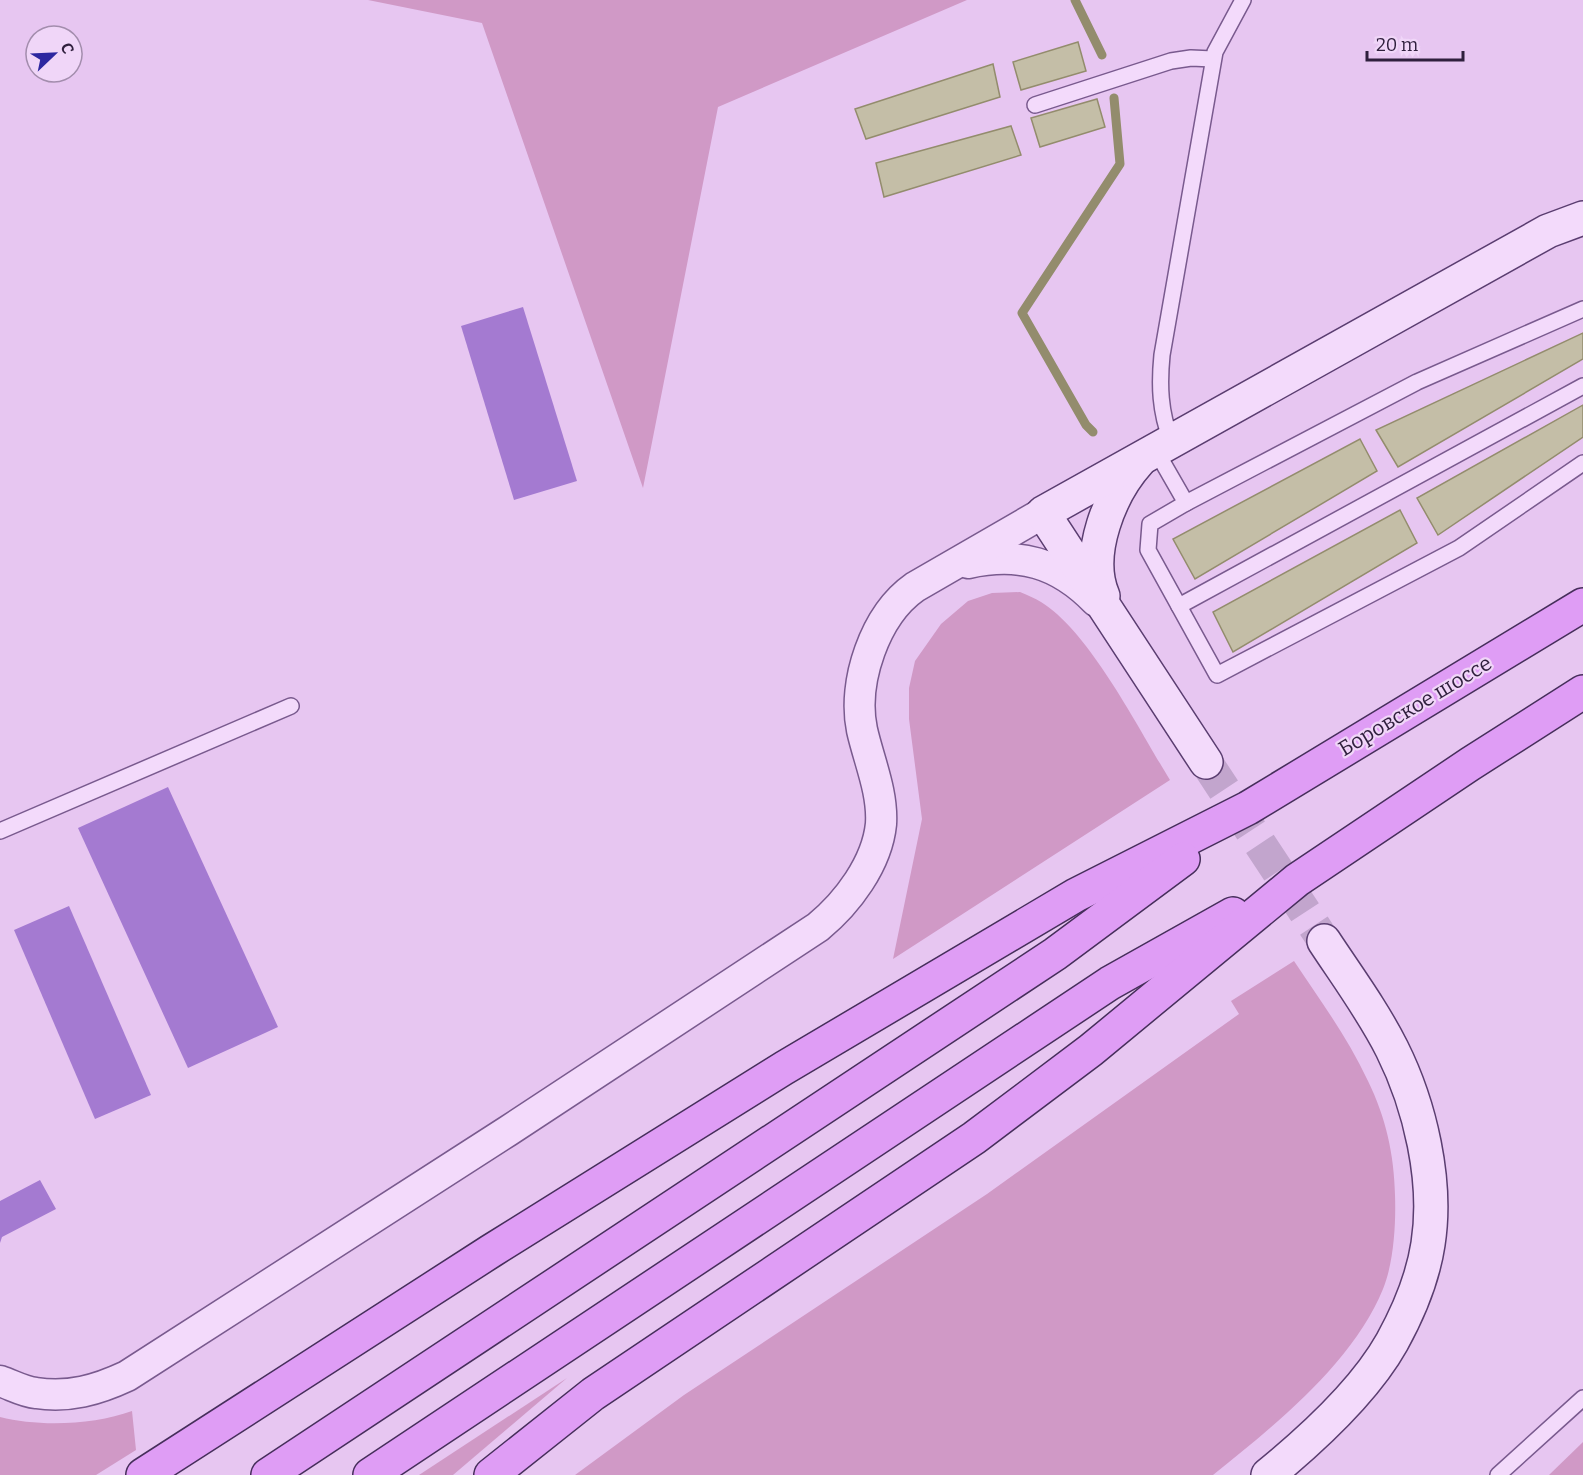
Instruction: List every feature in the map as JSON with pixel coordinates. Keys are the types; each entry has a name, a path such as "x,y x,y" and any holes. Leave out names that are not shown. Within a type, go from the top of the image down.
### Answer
{"main road":[{"name":"Боровское шоссе","path":"1248,808 1578,604"},
{"path":"370,1475 1118,978 1297,880 1470,764 1583,692"},
{"path":"268,1475 1055,954 1248,808"},
{"path":"143,1475 481,1257 784,1068 1076,895 1248,808"},
{"path":"491,1475 593,1394 974,1138 1091,1050 1297,880"}],"street":[{"path":"0,1381 33,1393 82,1393 104,1387 127,1376 508,1131 818,927 837,911 872,857 881,825 879,797 860,714 862,682 871,649 885,618 902,596 1157,448 1548,231 1583,218"},
{"path":"1112,617 1099,581 1098,550 1102,531 1108,510 1115,497 1157,448"},
{"path":"1043,513 1206,762"},
{"path":"950,567 1000,557 1039,564 1056,571 1088,592 1112,617"},
{"path":"1268,1475 1336,1413 1392,1343 1409,1305 1428,1242 1430,1204 1427,1164 1421,1126 1407,1083 1380,1026 1324,941"}],"lane":[{"path":"1186,503 1157,448 1163,420 1160,368 1213,59 1243,0"},
{"path":"1035,105 1171,61 1191,58 1213,59"},
{"path":"1583,309 1417,382 1186,503 1150,524 1148,550 1217,675 1459,548 1583,463"},
{"path":"1179,606 1583,386"},
{"path":"0,831 291,706"},
{"path":"1498,1475 1583,1398"}],"shaded area":[{"path":"368,0 967,0 718,107 643,488 482,23"},
{"path":"1078,42 1086,71 1021,90 1013,62"},
{"path":"993,64 1000,97 866,139 855,109"},
{"path":"1097,99 1105,127 1040,147 1031,118"},
{"path":"1011,126 1021,155 884,197 876,163"},
{"path":"1583,333 1583,359 1398,467 1376,430"},
{"path":"1583,405 1583,437 1438,535 1417,498"},
{"path":"1360,439 1377,471 1195,579 1173,539"},
{"path":"1400,510 1417,543 1233,652 1213,612"},
{"path":"1020,592 1041,602 1059,616 1077,635 1112,684 1170,780 893,959 922,819 909,719 909,688 915,661 941,624 968,601 992,593"},
{"path":"1294,961 1352,1050 1380,1109 1391,1151 1394,1180 1395,1218 1392,1255 1387,1278 1370,1316 1332,1367 1286,1414 1213,1475 575,1475 684,1395 987,1194 1239,1014 1231,1001"},
{"path":"567,1378 453,1475 419,1475"},
{"path":"132,1411 136,1450 96,1475 0,1475 0,1417 32,1422 66,1423 101,1419"},
{"path":"1583,1442 1583,1475 1549,1475"}],"building":[{"path":"523,307 577,481 514,500 461,326"},
{"path":"168,787 278,1027 188,1068 78,828"},
{"path":"69,906 151,1095 95,1119 14,930"},
{"path":"40,1180 56,1209 2,1237 0,1243 0,1201"}],"waterway":[{"path":"1075,0 1102,55"},
{"path":"1093,432 1086,425 1022,313 1120,164 1114,98"}],"tunnel":[{"path":"1206,762 1324,941"}]}
